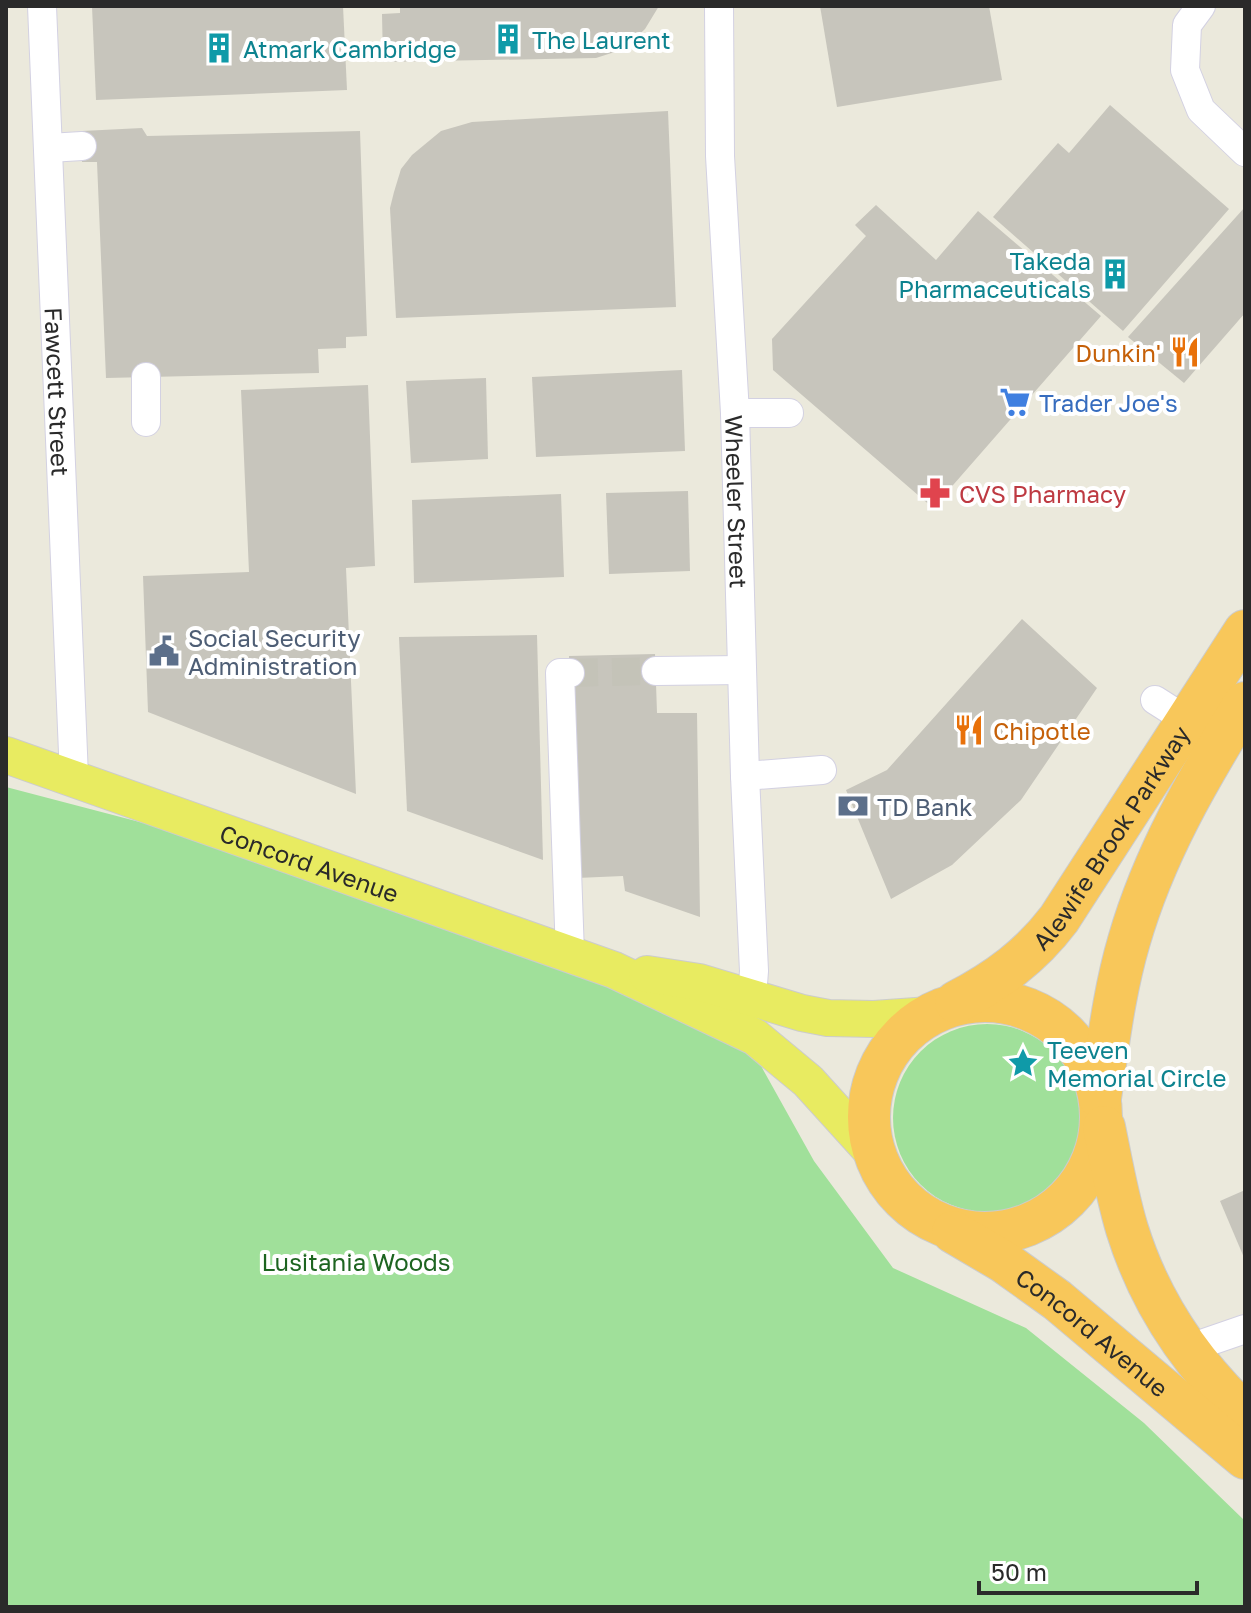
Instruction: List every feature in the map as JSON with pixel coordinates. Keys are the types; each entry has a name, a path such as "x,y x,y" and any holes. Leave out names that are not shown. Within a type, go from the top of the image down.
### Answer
{"highway":[{"name":"Alewife Brook Parkway","path":"936,1013 1002,976 1047,935 1073,900 1172,711 1245,631"},
{"name":"Alewife Brook Parkway","path":"1100,1105 1115,995 1129,939 1146,890 1190,794 1245,703"},
{"path":"989,1001 1014,1005 1047,1019 1067,1035 1082,1054 1093,1076 1100,1105 1097,1147 1088,1170 1074,1190 1048,1214 1014,1229 990,1232 954,1228 931,1219 910,1205 883,1172 876,1156 869,1114 875,1080 896,1043 915,1025 936,1013 965,1003 989,1001"},
{"name":"Concord Avenue","path":"1100,1105 1122,1211 1152,1289 1187,1349 1219,1389 1245,1414"},
{"name":"Concord Avenue","path":"931,1219 1004,1262 1057,1300 1245,1458"}],"main road":[{"name":"Concord Avenue","path":"6,755 614,970 755,1037 808,1081 876,1156"},
{"name":"Concord Avenue","path":"614,970 688,979 828,1018 874,1019 936,1013"}],"street":[{"name":"Fawcett Street","path":"42,6 74,777"},
{"name":"Wheeler Street","path":"719,6 720,156 735,413 754,971 752,997"},
{"path":"1201,6 1187,25 1185,70 1201,110 1245,152"},
{"path":"49,148 82,146"},
{"path":"146,377 146,422"},
{"path":"735,413 789,413"},
{"path":"656,671 742,670"},
{"path":"570,673 560,673 570,954"},
{"path":"745,776 822,770"},
{"path":"1187,1349 1245,1329"}],"green space":[{"name":"Lusitania Woods","path":"6,787 174,831 577,972 746,1039 814,1161 893,1268 1026,1328 1144,1423 1245,1521 1245,1607 6,1607"},
{"path":"987,1024 1023,1031 1054,1051 1074,1082 1081,1118 1074,1154 1054,1185 1023,1205 987,1212 951,1205 920,1185 900,1154 893,1118 900,1082 920,1051 951,1031"}],"building":[{"name":"Atmark Cambridge","path":"92,6 343,6 347,90 96,100"},
{"name":"The Laurent","path":"400,6 659,6 645,29 624,49 596,58 383,62 382,14 400,13"},
{"path":"820,6 989,6 1002,80 837,107"},
{"name":"Takeda Pharmaceuticals","path":"1110,105 1229,209 1123,331 993,217 1058,143 1069,153"},
{"path":"668,111 676,307 396,318 390,208 401,169 412,155 441,131 472,122"},
{"path":"142,128 147,136 360,131 367,336 346,337 346,348 318,349 319,373 106,378 97,162 82,162 82,131"},
{"path":"876,205 936,260 978,211 1101,316 933,508 773,370 772,339 866,236 855,225"},
{"path":"1245,207 1245,313 1184,383 1128,337"},
{"path":"682,370 685,451 536,457 532,377"},
{"path":"486,378 488,459 411,463 406,381"},
{"path":"368,385 375,566 346,568 356,794 148,712 143,576 249,572 241,390"},
{"path":"688,491 690,571 609,574 606,493"},
{"path":"561,494 564,577 414,583 412,500"},
{"path":"1022,619 1097,688 1021,800 952,865 891,899 846,790 887,770"},
{"path":"537,635 543,860 407,811 399,637"},
{"path":"655,654 657,713 697,713 700,917 625,891 623,876 577,878 569,656"},
{"path":"1245,1190 1245,1260 1220,1201"}],"tunnel":[{"path":"570,673 656,671"}],"place":[{"name":"The Laurent","path":"508,39"},
{"name":"Atmark Cambridge","path":"219,48"},
{"name":"Takeda Pharmaceuticals","path":"1115,274"},
{"name":"Dunkin'","path":"1185,352"},
{"name":"Trader Joe's","path":"1015,402"},
{"name":"CVS Pharmacy","path":"935,493"},
{"name":"Social Security Administration","path":"164,651"},
{"name":"Chipotle","path":"969,730"},
{"name":"TD Bank","path":"853,806"},
{"name":"Teeven Memorial Circle","path":"1023,1063"}]}
